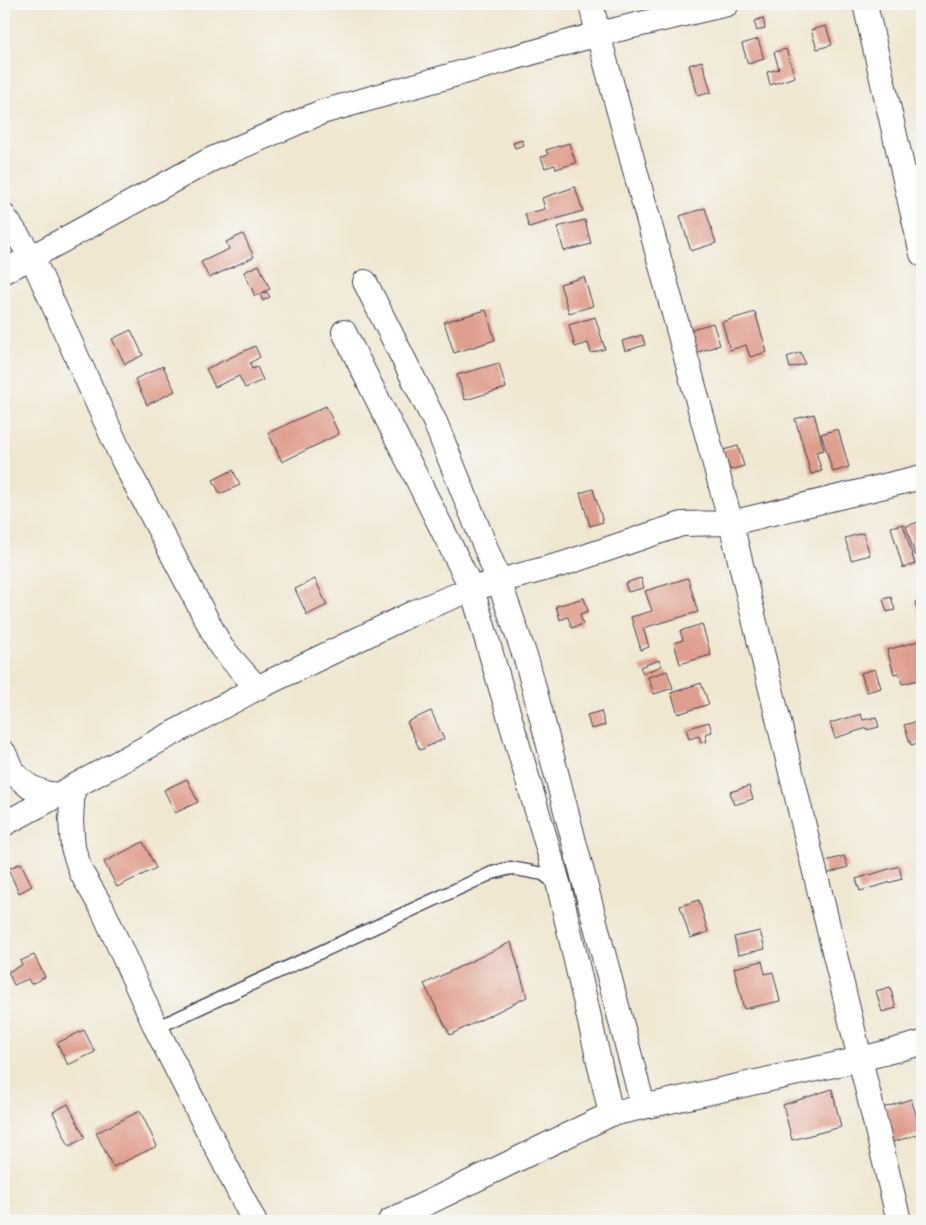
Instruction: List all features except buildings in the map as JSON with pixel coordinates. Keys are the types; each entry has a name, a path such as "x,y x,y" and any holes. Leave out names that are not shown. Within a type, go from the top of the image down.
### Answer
{"street":[{"path":"591,4 731,523 899,1221"},
{"path":"4,271 210,160 322,112 598,34 727,4"},
{"path":"865,4 922,254"},
{"path":"4,216 32,257 124,462 221,647 257,688"},
{"path":"365,282 435,422 499,581 528,665 643,1106"},
{"path":"344,332 472,590 559,886 610,1114"},
{"path":"4,824 257,688 414,612 472,590 563,564 682,524 731,523 922,477"},
{"path":"4,753 13,773 30,787 45,793 65,791"},
{"path":"65,791 71,820 73,848 81,872 102,908 156,1028 254,1221"},
{"path":"390,1221 610,1114 861,1059 922,1043"}],"lane":[{"path":"156,1028 492,873 511,868 543,874 559,886"}]}
